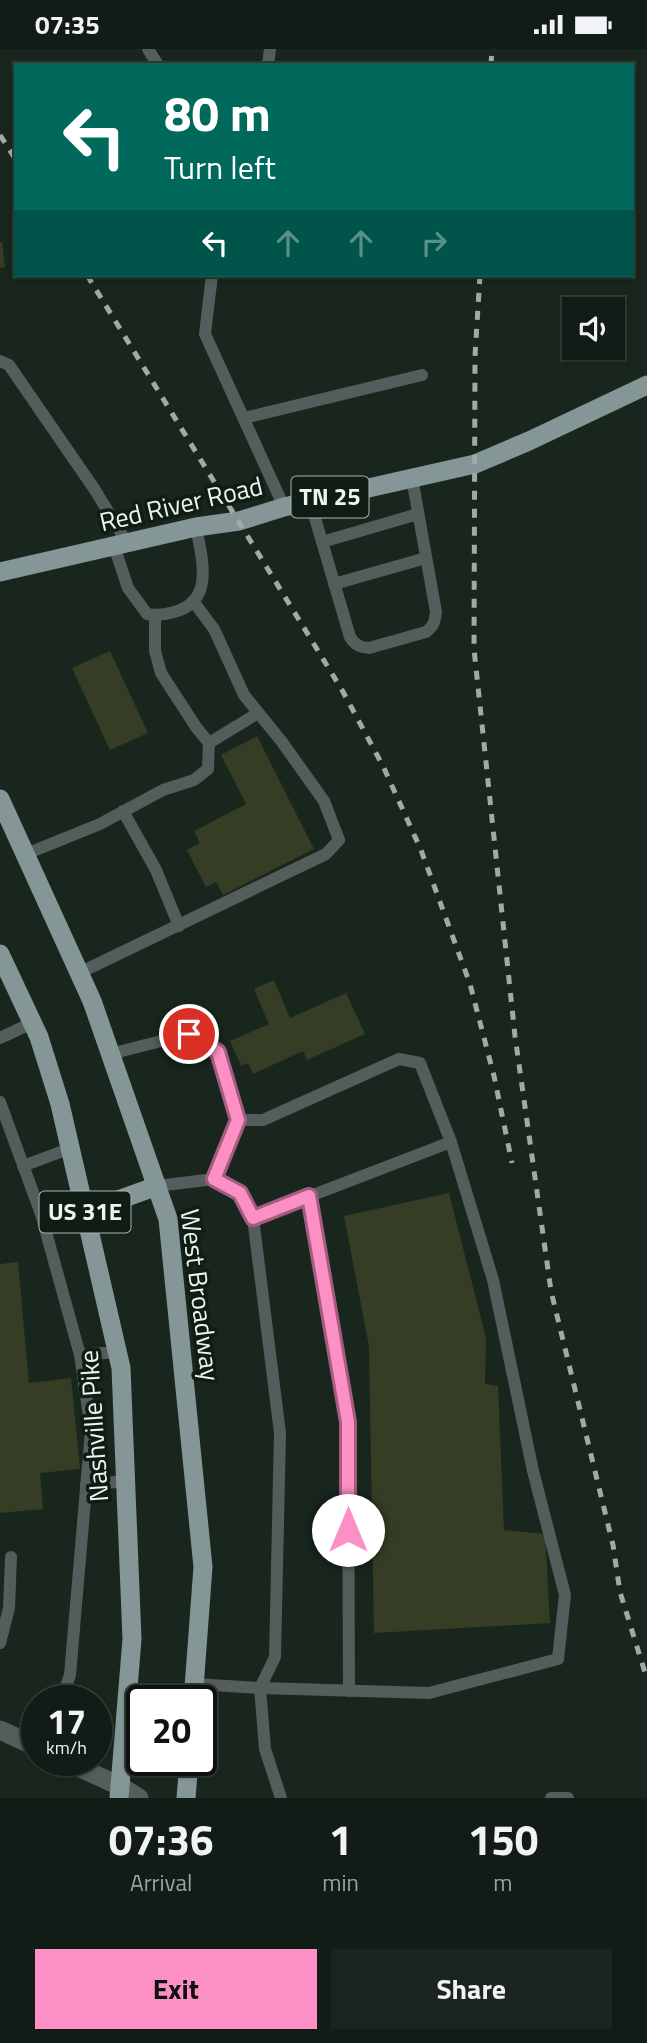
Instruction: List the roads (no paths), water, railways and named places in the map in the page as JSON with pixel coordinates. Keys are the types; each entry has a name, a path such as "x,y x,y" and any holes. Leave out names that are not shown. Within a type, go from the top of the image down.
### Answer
{"main road":[{"name":"Red River Road","path":"0,572 196,527 239,521 284,507 475,464 647,385"},
{"name":"West Broadway","path":"0,799 92,1001 168,1219 203,1567 195,1685"},
{"name":"Nashville Pike","path":"1,958 39,1037 60,1104 121,1368 132,1639 119,1792"},
{"path":"85,1212 157,1186"},
{"path":"186,1798 188,1776"}],"street":[{"path":"0,1730 21,1740"},
{"path":"91,1776 119,1792 139,1798"}],"lane":[{"path":"212,277 205,334 284,507"},
{"path":"0,361 9,365 95,490 121,544 128,588 147,614 161,616 187,609 200,591 204,569 196,527"},
{"path":"244,418 422,375"},
{"path":"310,501 350,636 354,644 369,648 426,632 432,627 436,612 412,478"},
{"path":"322,542 418,514"},
{"path":"334,584 426,558"},
{"path":"79,973 326,854 339,840 324,801 244,695 214,629 193,601"},
{"path":"26,854 100,824 163,790 194,780 208,768 209,743 161,673 155,651 155,615"},
{"path":"209,743 258,713"},
{"path":"123,811 156,870 179,926"},
{"path":"0,1038 32,1023"},
{"path":"110,1054 189,1034 218,1052 238,1120 214,1179"},
{"path":"217,1691 260,1688 429,1693 558,1659 565,1595 533,1471 493,1280 450,1142 420,1063 399,1059 263,1120 238,1120"},
{"path":"0,1102 41,1214 80,1355 91,1430 70,1675 67,1685"},
{"path":"253,1218 450,1142"},
{"path":"23,1166 71,1148"},
{"path":"157,1186 214,1179 240,1193 253,1218 280,1433 275,1657 260,1688 265,1749 281,1798"},
{"path":"309,1196 348,1422 349,1691"},
{"path":"80,1355 117,1352"},
{"path":"86,1486 126,1481"},
{"path":"0,1643 9,1608 11,1557"},
{"path":"551,1798 568,1798"}],"railway":[{"path":"491,63 492,49"},
{"path":"0,135 14,157"},
{"path":"88,277 342,690 383,766 421,850 470,984 494,1076 512,1163"},
{"path":"480,277 475,356 474,649 515,1036 551,1291 613,1545 620,1592 647,1679"}]}
